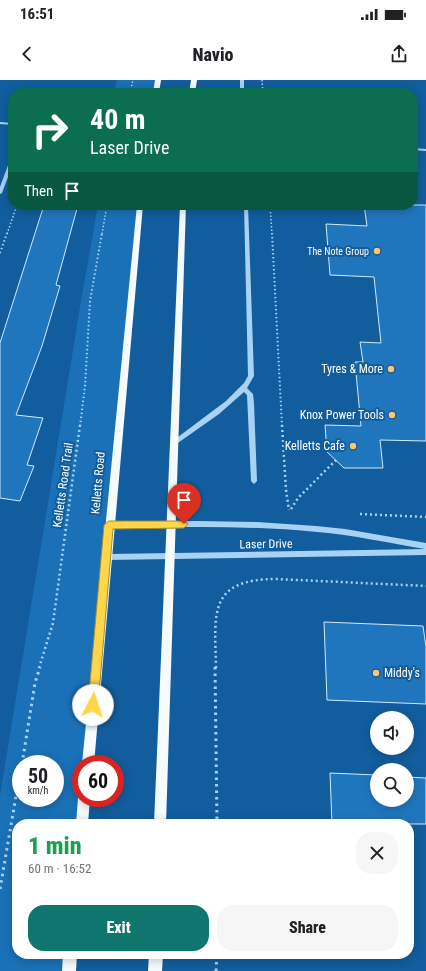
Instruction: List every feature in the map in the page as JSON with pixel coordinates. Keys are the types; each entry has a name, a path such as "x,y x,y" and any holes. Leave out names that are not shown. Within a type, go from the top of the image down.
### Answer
{"main road":[{"name":"Kelletts Road","path":"89,755 109,525 140,210"},
{"path":"160,819 183,210"},
{"path":"82,819 83,807"},
{"path":"68,971 69,959"},
{"path":"155,971 156,959"}],"street":[{"path":"0,193 8,171"},
{"path":"173,443 244,389 251,376 246,210"},
{"path":"244,389 250,394 251,403 254,482"},
{"name":"Laser Drive","path":"109,525 170,524 290,528 344,532 426,546"},
{"name":"Laser Drive","path":"107,557 426,552"}],"path":[{"path":"0,253 15,210"},
{"name":"Kelletts Road Trail","path":"24,755 36,683 53,623 85,386 90,301 106,210"},
{"path":"270,210 286,490 289,511 298,498 336,460"},
{"path":"217,819 215,615 216,607 220,600 236,587 244,583 257,581 290,580 426,586"},
{"path":"12,819 14,807"},
{"path":"0,889 12,819"},
{"path":"216,971 217,959"}],"shaded area":[{"path":"117,80 158,80 157,88 115,88"},
{"path":"97,210 140,210 89,755 72,755 72,807 82,807 82,819 12,819 12,959 70,959 69,971 0,971 0,796"}],"building":[{"path":"418,205 426,205 426,441 380,440 383,468 344,468 327,452 325,425 361,426 355,362 363,362 360,342 381,343 374,277 330,275 326,224 367,226 365,210 418,210"},
{"path":"42,210 77,210 56,285 60,286 42,346 16,415 43,418 27,465 34,466 20,501 0,498 0,343"},
{"name":"Middy's","path":"324,622 423,626 426,647 426,704 327,700"},
{"path":"330,773 370,775 370,807 414,807 414,777 426,778 426,824 414,824 414,819 332,819"}],"place":[{"name":"The Note Group","path":"377,251"},
{"name":"Tyres & More","path":"391,369"},
{"name":"Knox Power Tools","path":"392,415"},
{"name":"Kelletts Cafe","path":"353,446"},
{"name":"Middy's","path":"376,673"}],"route":[{"path":"93,705 109,525 184,524"}]}
